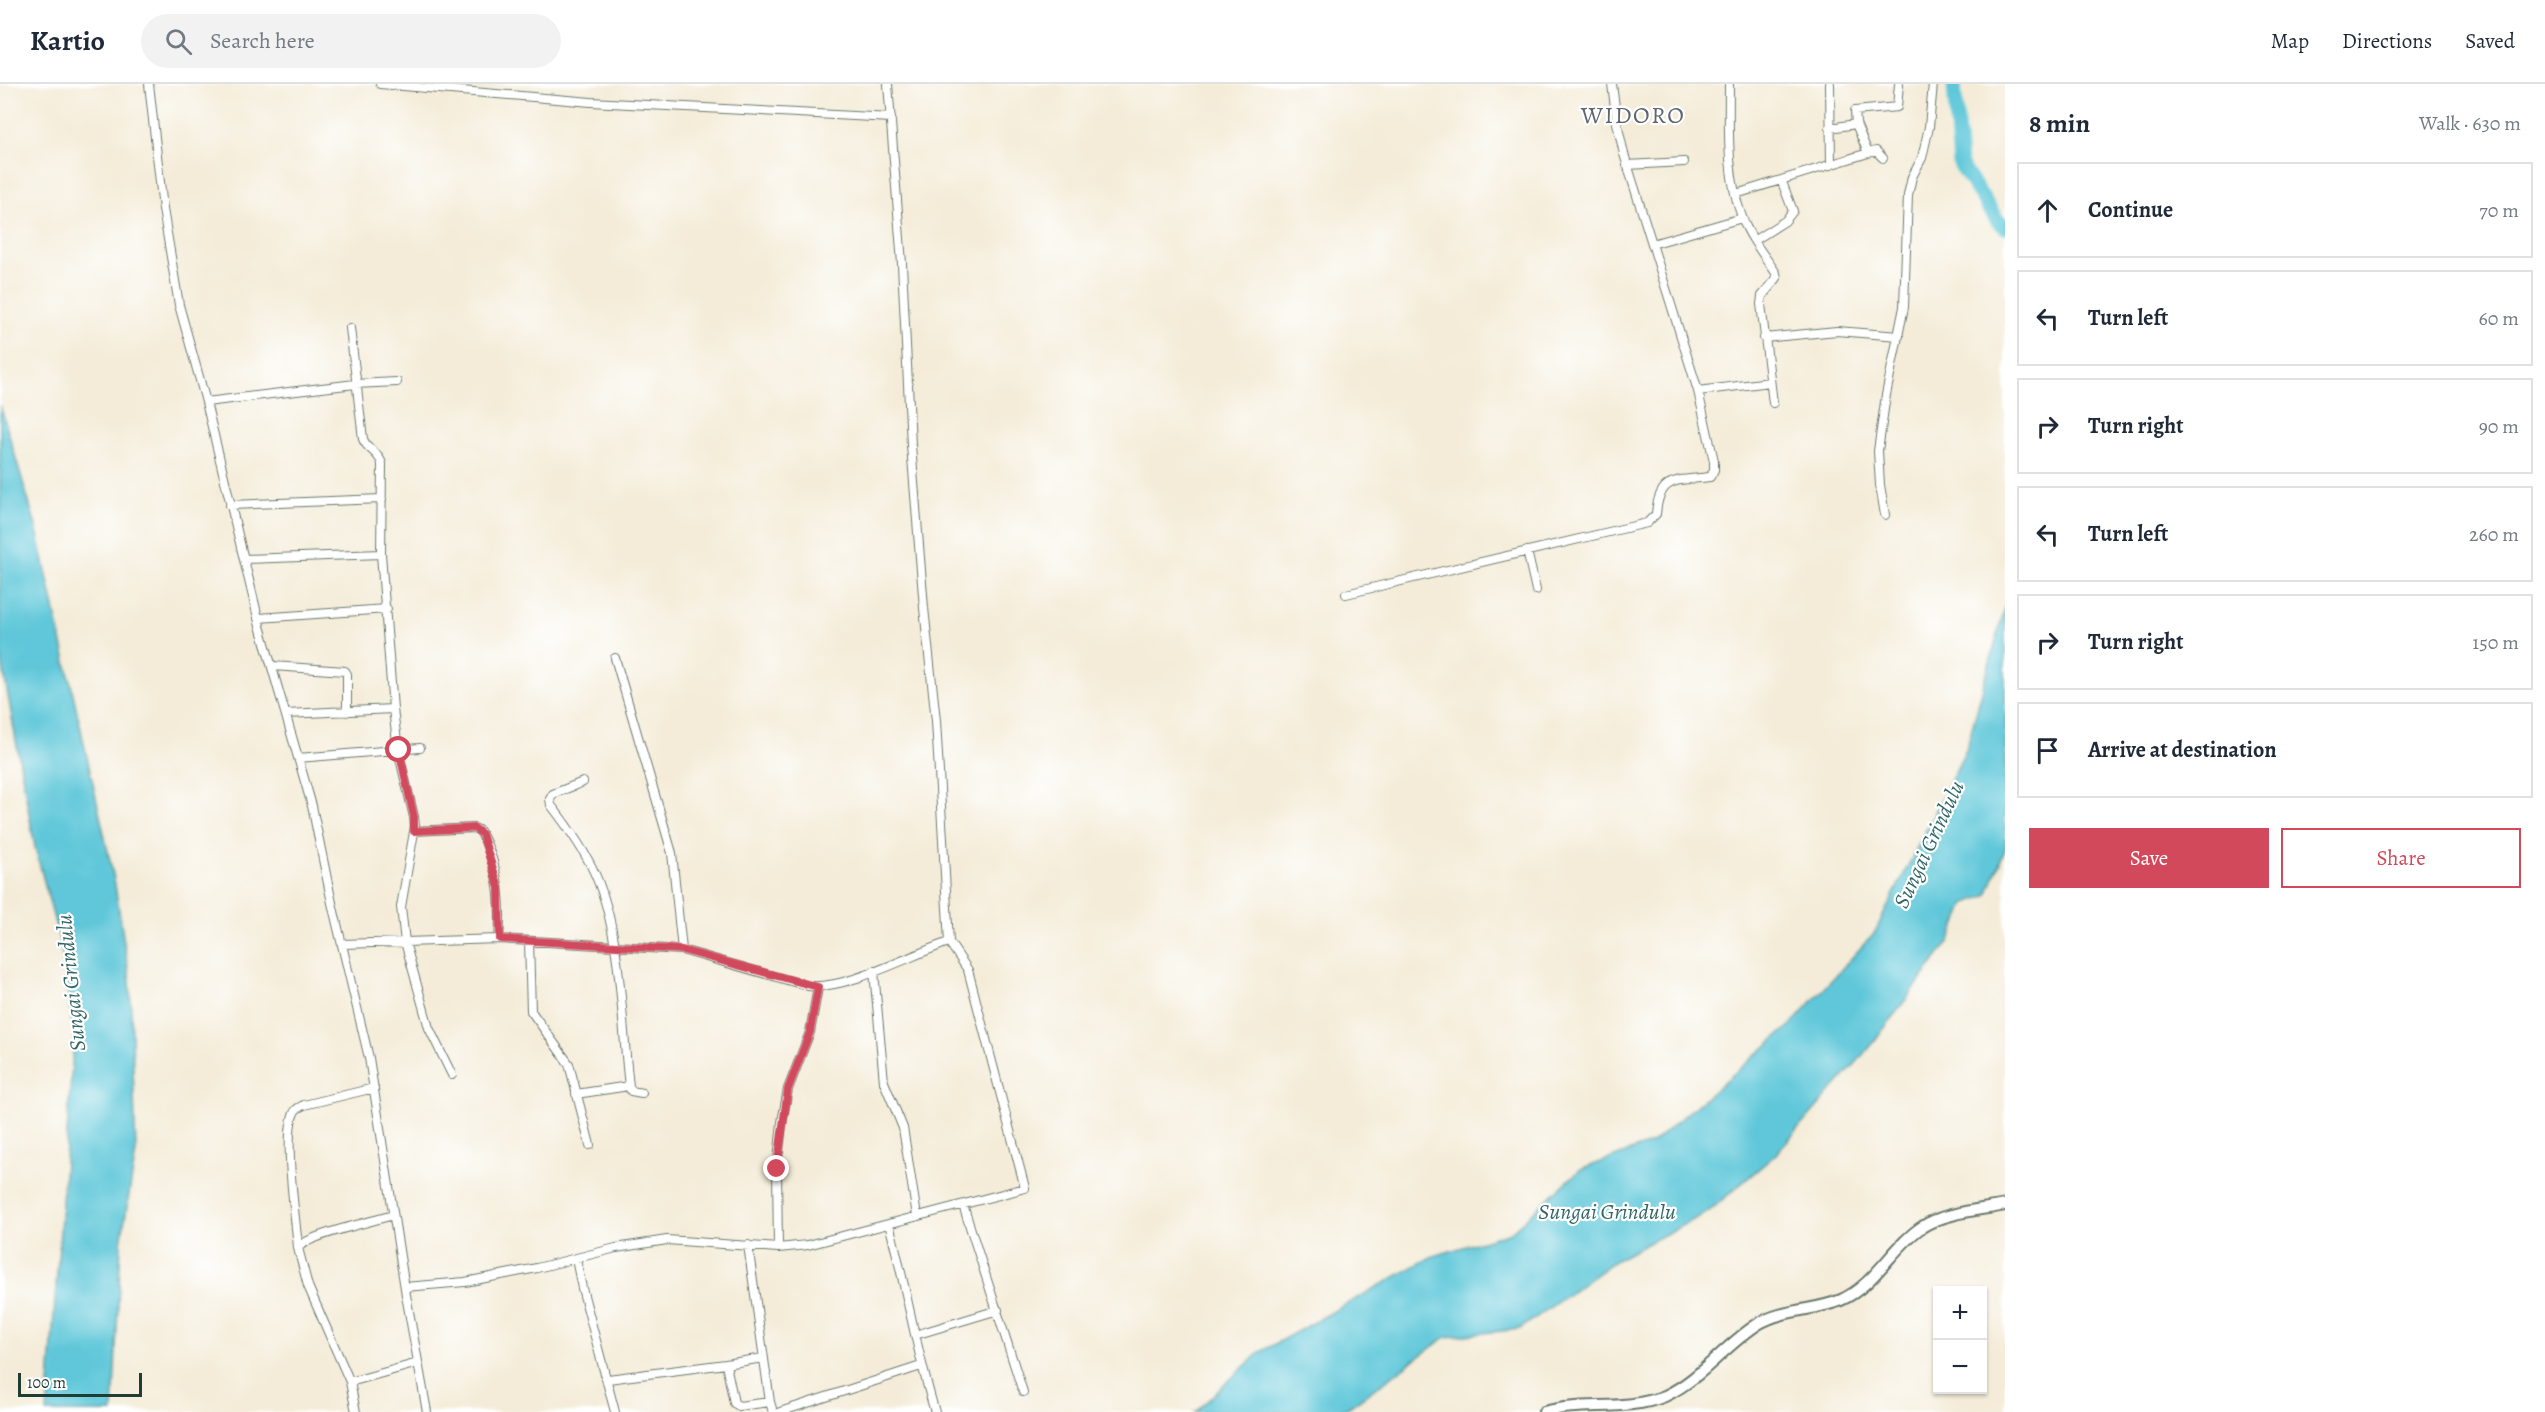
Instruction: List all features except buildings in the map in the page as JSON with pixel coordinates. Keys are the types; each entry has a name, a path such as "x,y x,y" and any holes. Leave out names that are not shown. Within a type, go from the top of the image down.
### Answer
{"street":[{"path":"149,84 163,209 179,305 206,402 258,618 312,806 369,1058 427,1412"},
{"path":"380,84 591,102 891,118"},
{"path":"405,1287 465,1282 576,1259 616,1248 667,1240 778,1248 808,1245 1023,1190 1026,1186 968,970 950,942 936,721 911,445 902,264 888,84"},
{"path":"1346,594 1647,523 1656,514 1657,499 1665,486 1675,482 1710,477 1714,470 1698,391 1627,165 1617,123 1612,84"},
{"path":"1729,84 1731,161 1736,194 1742,218 1777,278 1762,296 1764,338 1773,403"},
{"path":"1830,84 1831,165"},
{"path":"1868,153 1856,124 1856,111 1897,107 1899,84"},
{"path":"1886,515 1880,485 1878,451 1886,395 1899,336 1907,271 1908,195 1912,177 1922,158 1929,127 1933,84"},
{"path":"1830,128 1856,124"},
{"path":"1736,194 1782,182 1875,151 1883,159"},
{"path":"1627,165 1684,162"},
{"path":"1755,240 1785,221 1793,211 1782,182"},
{"path":"1652,244 1742,218"},
{"path":"350,328 365,444 380,458 381,554 393,709 399,750 414,817 414,831 401,907 405,942 429,1028 452,1075"},
{"path":"1764,338 1837,332 1899,336"},
{"path":"206,402 356,384 397,382"},
{"path":"1698,391 1770,382"},
{"path":"230,505 382,499"},
{"path":"1527,551 1536,590"},
{"path":"244,559 381,554"},
{"path":"258,618 387,609"},
{"path":"615,658 672,853 682,950"},
{"path":"273,666 345,671 347,674 347,712"},
{"path":"286,714 393,709"},
{"path":"298,758 420,748"},
{"path":"584,782 553,794 549,799 574,835 595,874 609,913 629,1086 632,1091 642,1093"},
{"path":"414,831 474,828 480,831 499,888 500,939"},
{"path":"342,944 500,939 682,950 824,988 950,942"},
{"path":"529,941 531,1011 569,1064 590,1145"},
{"path":"874,971 884,1082 903,1128 917,1216"},
{"path":"778,1248 777,1169 782,1122 788,1089 810,1032 818,987"},
{"path":"576,1094 629,1086"},
{"path":"356,1412 350,1382 308,1286 298,1248 289,1152 292,1116 296,1110 304,1105 374,1088"},
{"path":"963,1205 1023,1392"},
{"path":"1544,1412 1560,1407 1616,1407 1664,1397 1687,1383 1760,1323 1775,1316 1840,1300 1854,1292 1920,1228 1935,1220 2005,1205"},
{"path":"298,1248 301,1244 317,1238 393,1215"},
{"path":"890,1224 921,1366 935,1412"},
{"path":"748,1245 763,1358 773,1412"},
{"path":"576,1259 615,1412"},
{"path":"915,1335 998,1310"},
{"path":"608,1379 763,1358"},
{"path":"350,1382 418,1364"},
{"path":"726,1364 734,1403 739,1406 770,1402"},
{"path":"780,1412 790,1411 921,1366"}],"water":[{"name":"Sungai Grindulu","path":"0,405 36,526 114,879 130,981 136,1152 121,1243 113,1412 47,1412 74,1036 61,946 35,847 0,651"},
{"name":"Sungai Grindulu","path":"2005,607 2005,849 1987,895 1965,904 1949,942 1871,1046 1775,1155 1708,1212 1616,1260 1520,1329 1446,1337 1349,1407 1337,1412 1195,1412 1260,1352 1431,1257 1511,1232 1580,1170 1652,1143 1790,1026 1875,932 1966,750"}],"waterway":[{"path":"1954,84 1960,164 1997,220 2005,227"}],"district":[{"name":"WIDORO","path":"1633,115"}],"route":[{"path":"399,750 414,817 414,831 474,828 482,834 499,888 500,939 682,950 818,987 810,1032 788,1089 777,1169"}]}
